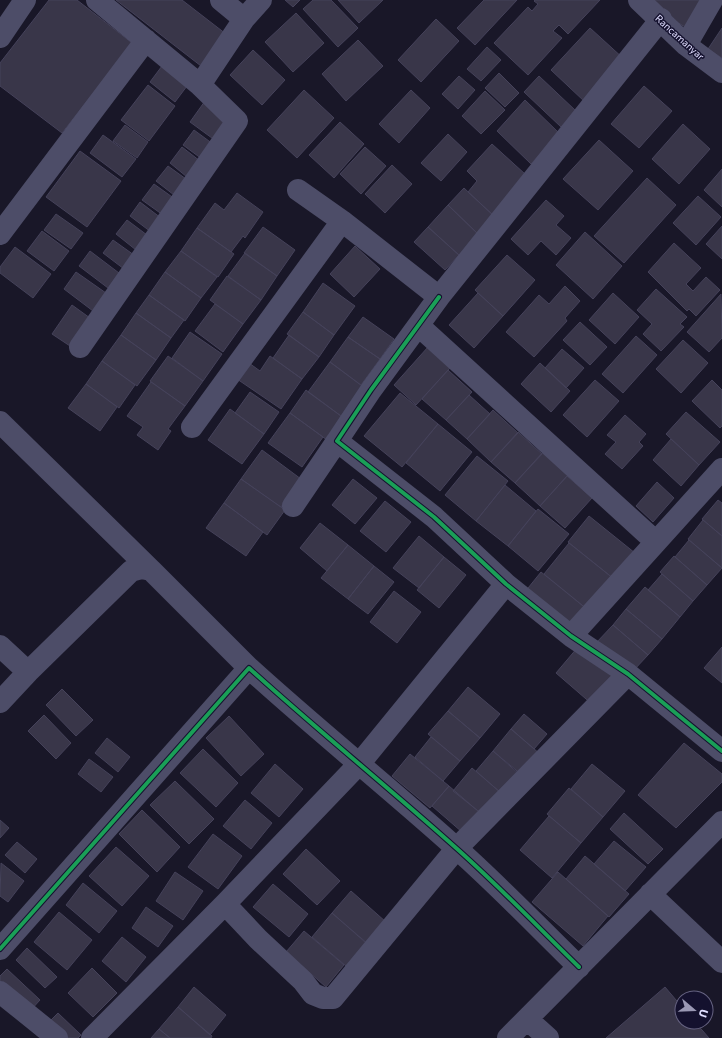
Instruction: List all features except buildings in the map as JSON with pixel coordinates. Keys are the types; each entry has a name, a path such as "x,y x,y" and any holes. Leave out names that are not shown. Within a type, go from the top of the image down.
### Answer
{"street":[{"path":"0,37 25,0"},
{"path":"80,347 237,121 200,85 97,0"},
{"path":"220,0 244,19"},
{"path":"200,85 244,19 261,0"},
{"name":"Rancamanyar","path":"639,0 686,45 722,72"},
{"path":"686,45 712,0"},
{"path":"293,506 371,390 439,297 661,20"},
{"path":"0,234 146,40"},
{"path":"298,190 342,221 439,297"},
{"path":"192,427 342,221"},
{"path":"419,326 656,542"},
{"path":"0,422 249,668 319,731 360,763 457,848 580,967"},
{"path":"337,441 434,517 506,584 571,636 628,674 722,751"},
{"path":"571,636 722,469"},
{"path":"0,702 28,672 131,571 142,568 151,570"},
{"path":"92,1038 225,904 360,763 506,584"},
{"path":"0,646 28,672"},
{"path":"0,949 249,668"},
{"path":"225,904 258,939 303,981 313,994 323,998 333,998 457,848 628,674"},
{"path":"508,1038 722,822"},
{"path":"650,894 722,962"},
{"path":"0,992 57,1038"},
{"path":"527,1019 548,1038"}],"cycle path":[{"path":"439,297 371,390 337,441 434,517 506,584 571,636 628,674 722,751"},
{"path":"0,949 249,668 471,861 579,967"}]}
